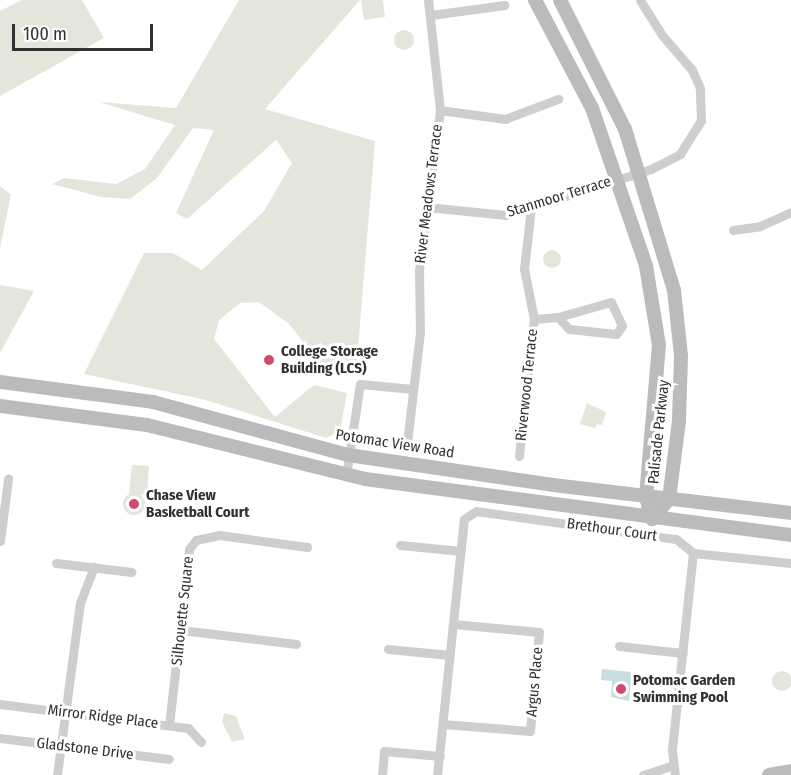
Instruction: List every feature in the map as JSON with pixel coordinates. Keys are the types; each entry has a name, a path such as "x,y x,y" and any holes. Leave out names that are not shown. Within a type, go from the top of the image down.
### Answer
{"main road":[{"name":"Palisade Parkway","path":"535,0 583,88 619,179 646,266 658,332 658,386 646,496 652,519"},
{"name":"Palisade Parkway","path":"560,0 613,100 640,172 666,256 678,317 681,397 669,500 652,519"},
{"name":"Potomac View Road","path":"0,382 153,402 348,454 669,500 791,513"},
{"path":"0,406 147,425 346,475 652,519 791,535"},
{"path":"769,775 791,771"}],"street":[{"name":"River Meadows Terrace","path":"407,443 427,207 440,110 428,0"},
{"name":"Stanmoor Terrace","path":"427,207 506,215 669,161 689,144 703,108 700,88 692,70 662,35 640,0"},
{"path":"431,15 504,5"},
{"path":"440,110 505,119 558,99"},
{"name":"Riverwood Terrace","path":"519,456 534,319 524,269 531,208"},
{"path":"733,230 760,226 791,212"},
{"path":"534,319 558,317 610,302 617,308 622,326 616,334 572,330 558,317"},
{"path":"346,475 360,384 413,389"},
{"path":"0,541 8,479"},
{"name":"Brethour Court","path":"437,775 464,519 476,511 676,539 693,553 791,563"},
{"name":"Silhouette Square","path":"169,725 189,549 196,540 219,535 307,547"},
{"path":"400,545 461,551"},
{"path":"643,775 674,770 682,653 693,553"},
{"path":"56,563 131,572"},
{"path":"57,775 80,603 94,567"},
{"name":"Argus Place","path":"443,724 530,731 539,632 453,624"},
{"path":"181,630 296,644"},
{"path":"619,646 682,653"},
{"path":"388,650 450,655"},
{"name":"Mirror Ridge Place","path":"0,704 188,728 201,742"},
{"name":"Gladstone Drive","path":"0,738 169,759"},
{"path":"382,775 384,751 440,756"}],"shaded area":[{"path":"22,0 82,0 104,38 0,96 0,11"},
{"path":"239,0 360,0 265,109 375,141 356,373 323,367 289,324 259,302 240,303 219,320 214,339 275,417 314,385 347,393 340,431 326,438 206,400 84,374 144,253 173,253 202,270 264,211 292,163 276,140 187,219 176,213 214,130 193,128 157,178 130,199 101,197 52,184 64,178 116,184 145,169 175,125 99,102 176,108"},
{"path":"361,0 383,0 385,17 364,20"},
{"path":"404,30 411,33 414,40 411,47 404,50 397,47 394,40 397,33"},
{"path":"0,186 11,195 0,248"},
{"path":"552,250 558,253 561,259 558,265 552,268 546,265 543,259 546,253"},
{"path":"0,285 34,291 0,353"},
{"path":"587,403 606,412 602,425 597,424 595,428 580,424"},
{"path":"132,465 149,466 147,495 129,494"},
{"name":"Chase View Basketball Court","path":"134,493 144,500 145,504 138,514 134,515 124,508 123,504 130,494"},
{"name":"Potomac Garden Swimming Pool","path":"602,669 632,672 629,701 611,697 612,681 601,680"},
{"path":"782,671 789,674 792,681 789,688 782,691 775,688 772,681 775,674"},
{"path":"224,713 236,716 245,739 232,742 222,722"}],"place":[{"name":"College Storage Building (LCS)","path":"269,360"},
{"name":"Chase View Basketball Court","path":"134,504"},
{"name":"Potomac Garden Swimming Pool","path":"621,689"}]}
